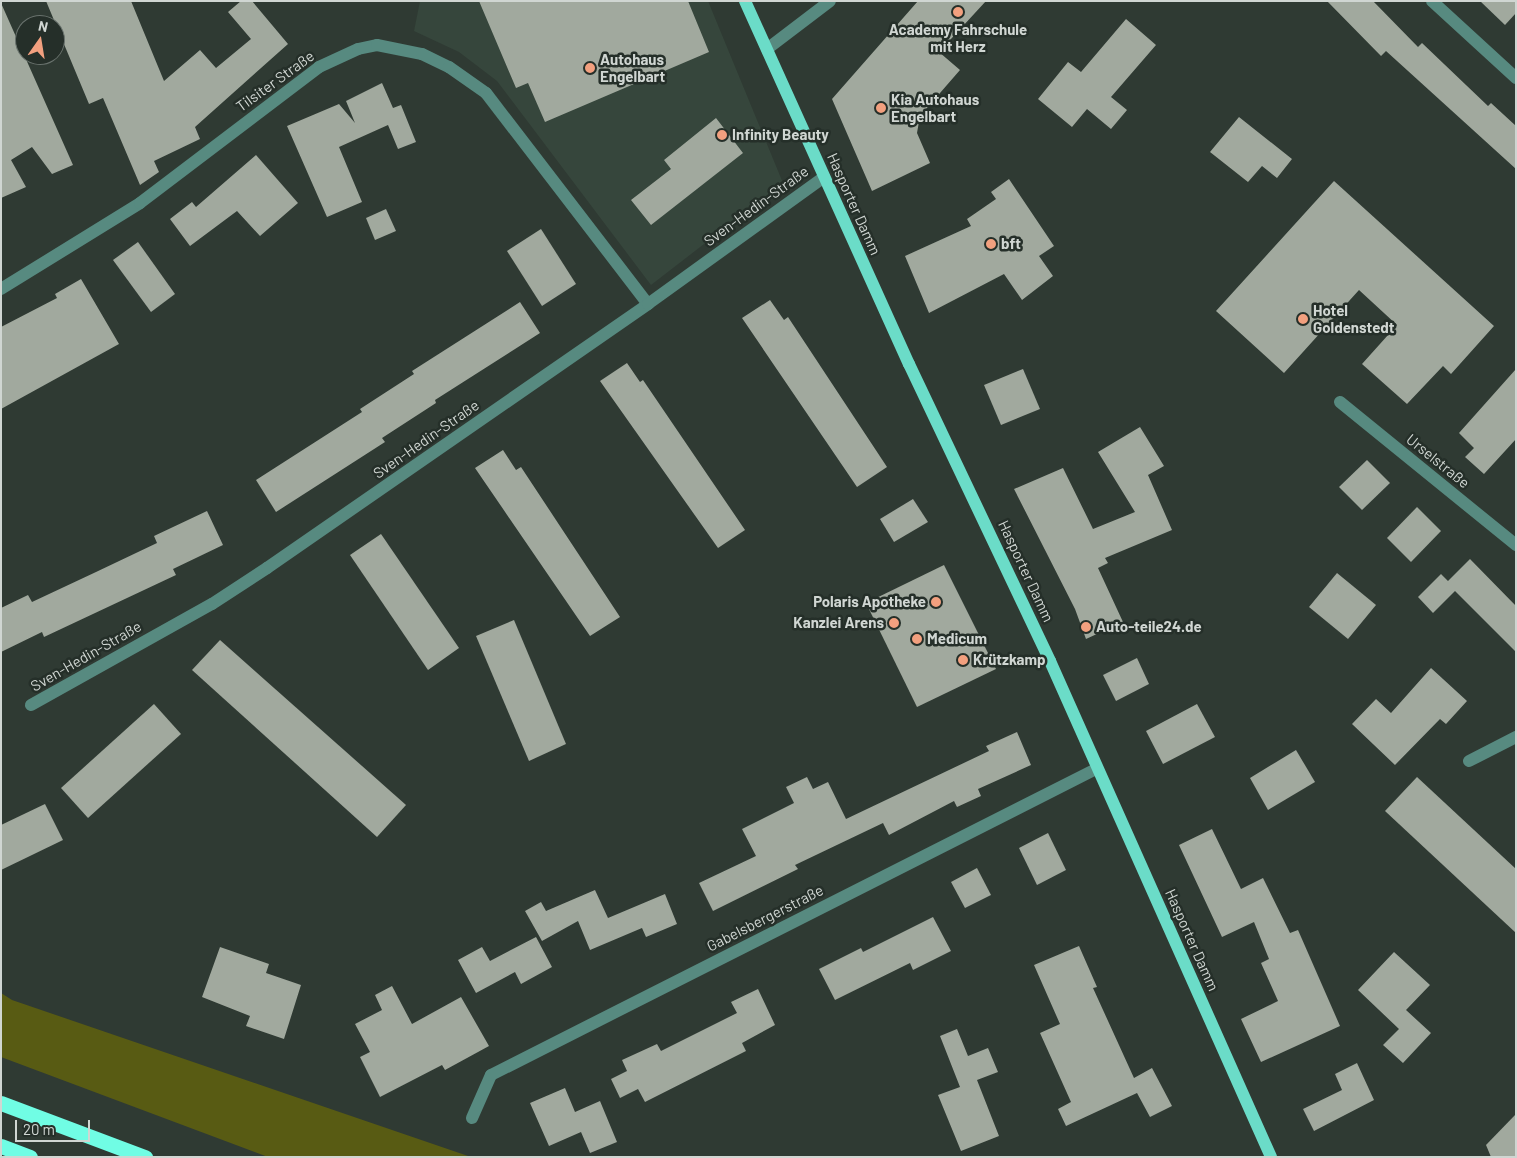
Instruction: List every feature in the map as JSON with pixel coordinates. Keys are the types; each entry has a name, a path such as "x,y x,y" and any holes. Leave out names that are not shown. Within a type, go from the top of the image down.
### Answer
{"highway":[{"path":"1,1103 145,1157"},
{"path":"1,1146 30,1157"}],"main road":[{"name":"Hasporter Damm","path":"746,1 824,177 1050,662 1096,769 1271,1157"}],"street":[{"path":"767,49 830,1"},
{"path":"1432,1 1516,78"},
{"name":"Tilsiter Straße","path":"1,289 140,203 319,67 358,49 377,45 422,54 449,67 486,93 648,304"},
{"name":"Sven-Hedin-Straße","path":"31,705 212,604 648,304 824,177"},
{"name":"Urselstraße","path":"1340,402 1516,545"},
{"path":"1469,761 1516,737"},
{"name":"Gabelsbergerstraße","path":"472,1118 491,1074 1096,769"}],"shaded area":[{"path":"420,1 708,1 783,183 651,285 497,81 459,52 414,31"},
{"path":"1,993 12,1000 471,1157 268,1157 1,1057"}],"building":[{"path":"46,1 131,1 164,81 200,50 216,68 251,39 228,12 241,1 252,1 288,44 195,127 200,139 154,161 159,172 140,185 103,98 89,104 65,47 65,15 52,15"},
{"name":"Autohaus Engelbart","path":"479,1 688,1 709,52 545,122 528,83 516,88"},
{"name":"Kia Autohaus Engelbart","path":"918,1 986,1 939,52 960,70 920,116 917,133 930,163 872,191 832,99"},
{"path":"1327,1 1373,1 1418,47 1422,43 1488,106 1491,103 1516,126 1516,169 1386,51 1381,56"},
{"path":"1480,1 1516,1 1516,13 1505,25"},
{"path":"1,3 15,34 15,65 29,65 73,165 52,174 32,147 11,160 26,187 1,198"},
{"path":"1126,19 1156,45 1111,97 1127,110 1111,129 1087,109 1072,127 1038,99 1068,62 1081,72"},
{"path":"382,83 393,108 401,105 416,142 398,149 388,125 339,147 362,202 327,217 287,126 339,104 355,123 346,101"},
{"path":"1239,117 1292,159 1277,178 1262,166 1248,182 1210,152"},
{"path":"716,118 743,153 651,225 631,200 671,169 664,160"},
{"path":"256,155 298,203 260,236 237,211 190,246 170,219 192,202 196,207"},
{"name":"bft","path":"1009,179 1054,246 1039,256 1053,276 1022,300 1004,274 929,313 905,256 971,226 967,219 996,199 991,192"},
{"path":"1334,181 1494,326 1451,374 1443,366 1407,404 1362,364 1397,325 1359,290 1284,373 1216,311"},
{"path":"386,209 396,231 375,240 366,218"},
{"path":"541,229 576,284 542,306 507,251"},
{"path":"138,242 175,294 151,312 113,260"},
{"path":"81,279 119,344 1,409 1,327 57,298 55,294"},
{"path":"770,300 784,320 788,317 887,467 857,487 742,318"},
{"path":"520,302 540,333 435,400 436,403 382,438 385,442 276,512 256,480 362,412 360,409 414,374 412,371"},
{"path":"627,363 640,382 643,380 745,530 718,548 600,381"},
{"path":"1023,369 1040,409 1001,425 984,385"},
{"path":"1516,369 1516,439 1484,474 1465,457 1474,448 1459,433"},
{"path":"1140,427 1164,466 1148,475 1172,530 1105,558 1108,563 1098,568 1123,622 1086,639 1075,609 1014,489 1063,468 1093,529 1135,512 1098,452"},
{"path":"503,450 516,470 521,467 620,617 590,636 475,468"},
{"path":"1367,460 1390,483 1362,510 1339,487"},
{"path":"913,499 928,522 894,542 880,519"},
{"path":"1417,507 1441,531 1411,562 1387,538"},
{"path":"207,511 223,545 173,569 176,575 44,637 42,632 1,652 1,608 28,595 32,602 96,572 157,543 154,536"},
{"path":"381,534 459,648 428,670 350,555"},
{"path":"1470,559 1516,606 1516,652 1455,591 1433,613 1418,597 1441,574 1448,581"},
{"name":"Medicum","path":"944,565 996,669 917,707 866,603"},
{"path":"1337,573 1376,605 1348,639 1309,607"},
{"path":"514,620 566,744 529,761 476,636"},
{"path":"220,640 406,805 377,837 192,670"},
{"path":"1137,658 1149,684 1116,701 1103,675"},
{"path":"1431,668 1467,701 1446,724 1440,719 1395,765 1352,724 1376,699 1391,713"},
{"path":"154,704 181,734 88,818 61,788"},
{"path":"1197,704 1215,737 1163,764 1146,731"},
{"path":"1017,732 1031,765 978,789 981,796 957,807 954,801 889,835 883,823 795,865 798,869 713,911 699,883 756,856 742,829 794,803 786,787 807,777 813,789 828,782 846,819 989,751 986,746"},
{"path":"1296,750 1315,782 1268,810 1250,778"},
{"path":"1417,777 1516,869 1516,933 1385,811"},
{"path":"45,804 63,840 1,870 1,825"},
{"path":"1212,829 1241,889 1263,878 1290,933 1298,930 1340,1026 1261,1062 1241,1019 1278,1001 1261,963 1269,959 1254,922 1222,937 1179,845"},
{"path":"1048,833 1066,870 1037,885 1019,848"},
{"path":"977,868 991,895 965,908 951,882"},
{"path":"595,890 608,918 665,894 677,924 646,937 642,928 590,950 578,921 542,941 525,911 541,902 546,911"},
{"path":"933,917 951,951 913,970 910,963 835,1000 819,969 861,948 863,952"},
{"path":"536,937 552,967 521,984 515,972 476,993 458,960 482,947 490,961"},
{"path":"1079,946 1097,987 1093,988 1134,1078 1152,1068 1172,1106 1150,1117 1137,1093 1066,1126 1058,1109 1071,1102 1040,1033 1060,1024 1034,965"},
{"path":"220,947 269,964 266,973 301,985 284,1039 246,1026 250,1016 202,997"},
{"path":"1394,952 1430,985 1406,1010 1431,1033 1403,1063 1383,1045 1399,1029 1358,990"},
{"path":"392,986 412,1024 461,997 489,1046 445,1070 442,1065 380,1097 360,1057 370,1052 355,1024 382,1010 375,995"},
{"path":"758,989 775,1025 742,1043 746,1051 645,1102 638,1089 620,1098 611,1079 627,1071 622,1060 657,1044 661,1051 737,1013 731,1002"},
{"path":"957,1029 968,1056 988,1048 998,1072 977,1080 999,1136 961,1151 938,1095 960,1087 940,1036"},
{"path":"1357,1063 1374,1100 1314,1131 1303,1109 1342,1090 1335,1074"},
{"path":"565,1088 575,1112 600,1101 617,1142 590,1153 581,1132 549,1146 530,1103"},
{"path":"1516,1114 1516,1157 1491,1157 1486,1145"}],"place":[{"name":"Academy Fahrschule mit Herz","path":"958,12"},
{"name":"Autohaus Engelbart","path":"590,68"},
{"name":"Kia Autohaus Engelbart","path":"881,108"},
{"name":"Infinity Beauty","path":"722,135"},
{"name":"bft","path":"991,244"},
{"name":"Hotel Goldenstedt","path":"1303,319"},
{"name":"Polaris Apotheke","path":"936,602"},
{"name":"Kanzlei Arens","path":"894,623"},
{"name":"Auto-teile24.de","path":"1086,627"},
{"name":"Medicum","path":"917,639"},
{"name":"Krützkamp","path":"963,660"}]}
